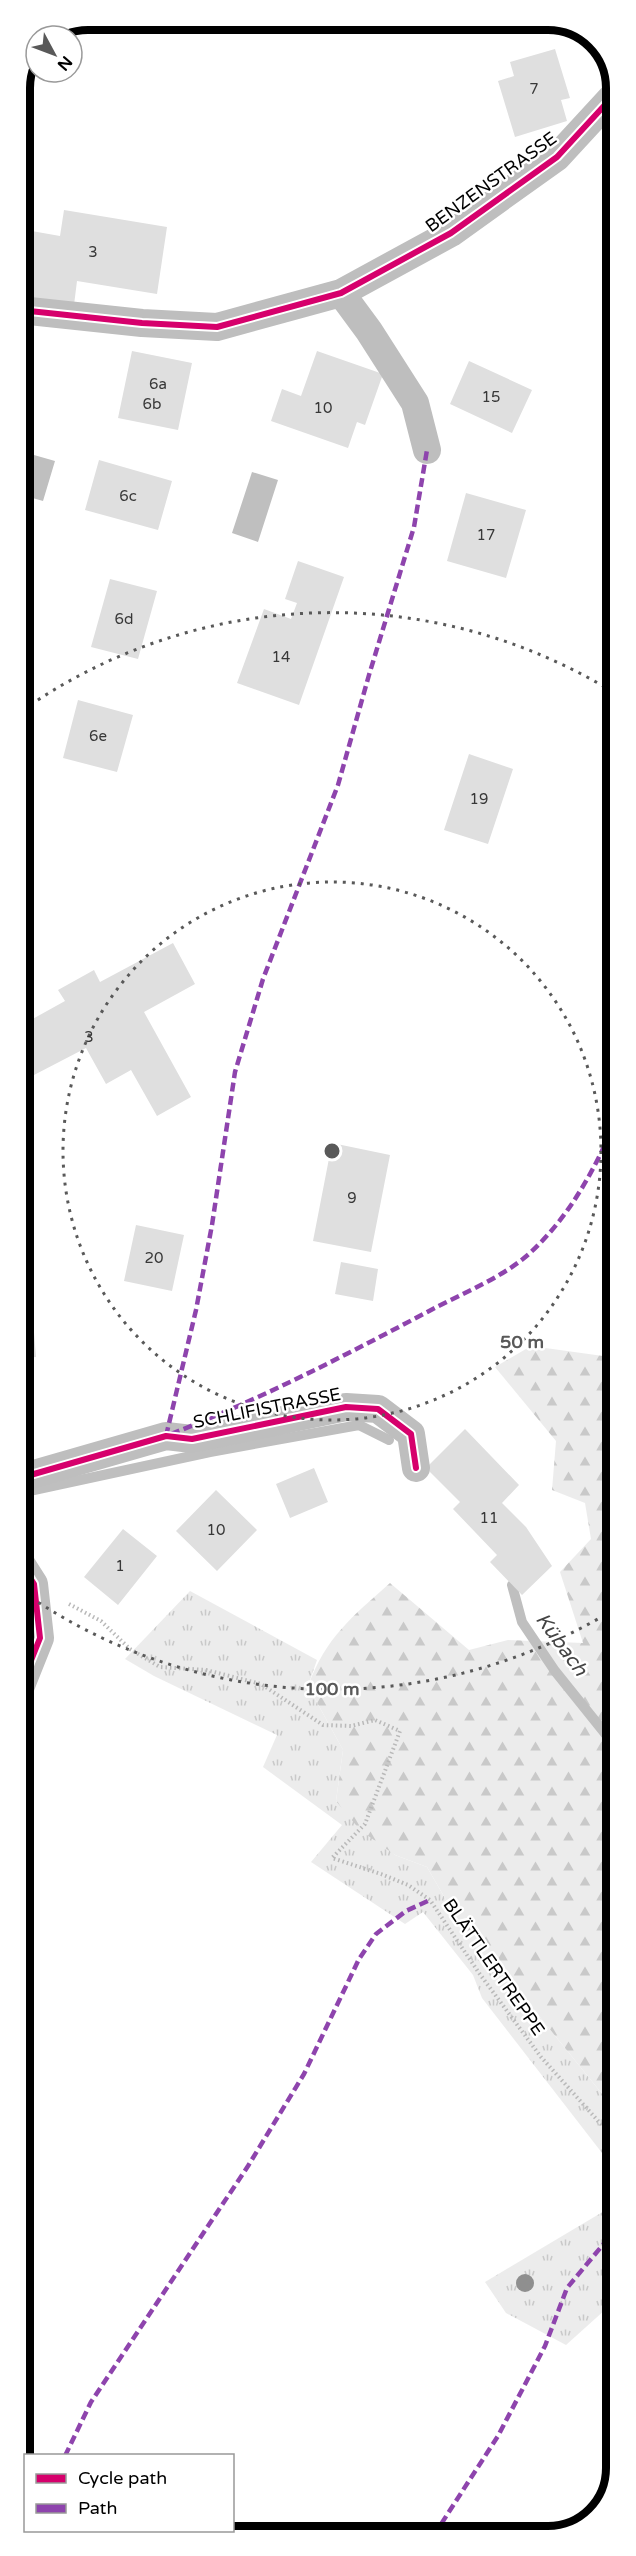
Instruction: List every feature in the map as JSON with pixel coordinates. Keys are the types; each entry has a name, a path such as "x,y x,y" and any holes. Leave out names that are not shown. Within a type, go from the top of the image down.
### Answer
{"street":[{"name":"BENZENSTRASSE","path":"30,311 142,323 217,327 341,293 452,233 557,157 606,104"},
{"path":"341,293 369,331 415,403 428,450"},
{"name":"SCHLIFISTRASSE","path":"30,1477 166,1436 192,1439 346,1407 378,1409 411,1434 416,1468"},
{"path":"30,1588 40,1638 30,1663"}],"green space":[{"path":"531,1346 606,1357 606,2099 531,2006 468,1938 427,1867 395,1855 360,1830 336,1801 343,1750 308,1686 323,1654 332,1641 352,1618 390,1583 469,1650 508,1640 583,1643 560,1572 591,1539 585,1503 552,1490 556,1441 495,1367"},
{"path":"190,1591 317,1660 308,1686 343,1750 336,1801 395,1855 427,1867 468,1938 531,2006 606,2099 606,2158 482,1998 473,1975 423,1912 405,1924 311,1862 342,1825 263,1767 277,1735 154,1676 125,1659"},
{"path":"606,2210 606,2309 566,2345 506,2313 485,2282"}],"shaded area":[{"path":"34,455 55,461 43,501 30,497 30,468"},
{"path":"252,472 278,480 258,542 232,533"}],"building":[{"path":"555,49 570,98 561,100 567,121 515,137 498,81 514,76 510,62"},
{"path":"64,210 167,227 157,294 77,281 74,305 30,298 30,231 60,236"},
{"path":"132,351 192,363 178,430 118,418"},
{"path":"317,351 383,374 365,425 357,422 348,448 271,421 282,389 301,396"},
{"path":"469,361 532,390 512,433 450,404"},
{"path":"99,460 172,481 158,530 85,510"},
{"path":"466,493 526,510 506,578 447,561"},
{"path":"298,561 344,577 299,705 237,683 264,609 291,619 297,603 285,599"},
{"path":"30,569 34,570 30,586"},
{"path":"110,579 157,591 138,659 91,647"},
{"path":"78,700 133,715 117,772 63,758"},
{"path":"469,754 513,769 488,844 444,830"},
{"path":"173,943 195,984 144,1012 191,1097 157,1116 131,1070 106,1084 86,1048 34,1075 30,1068 30,1020 65,1001 58,990 94,970 100,982"},
{"path":"332,1143 390,1155 371,1252 313,1241"},
{"path":"136,1225 184,1235 172,1291 124,1281"},
{"path":"341,1262 378,1269 373,1301 335,1294"},
{"path":"30,1320 33,1320 36,1357 30,1357"},
{"path":"465,1429 519,1485 502,1503 526,1527 552,1566 522,1595 490,1562 497,1555 453,1509 460,1502 426,1468"},
{"path":"314,1468 328,1502 290,1518 276,1484"},
{"path":"216,1490 257,1530 217,1571 176,1531"},
{"path":"123,1529 157,1556 118,1605 84,1577"}],"waterway":[{"name":"Kübach","path":"30,1491 210,1452 359,1425 389,1440"},
{"name":"Kübach","path":"512,1585 522,1622 555,1671 606,1735"}],"marked path":[{"path":"166,1436 196,1310 212,1225 235,1072 263,979 338,785 414,527 427,450"},
{"path":"171,1434 303,1376 482,1284 519,1262 544,1239 569,1208 590,1174 606,1141"},
{"path":"66,2454 91,2402 248,2166 304,2074 359,1959 376,1934 406,1911 430,1900"},
{"path":"440,2526 498,2436 545,2346 567,2288 606,2241"}],"cycle path":[{"path":"30,311 142,323 217,327 341,293 451,233 557,157 606,104"},
{"path":"30,1475 166,1436 192,1439 346,1407 378,1409 411,1434 416,1468"},
{"path":"30,1578 34,1584 40,1638 30,1663"}]}
